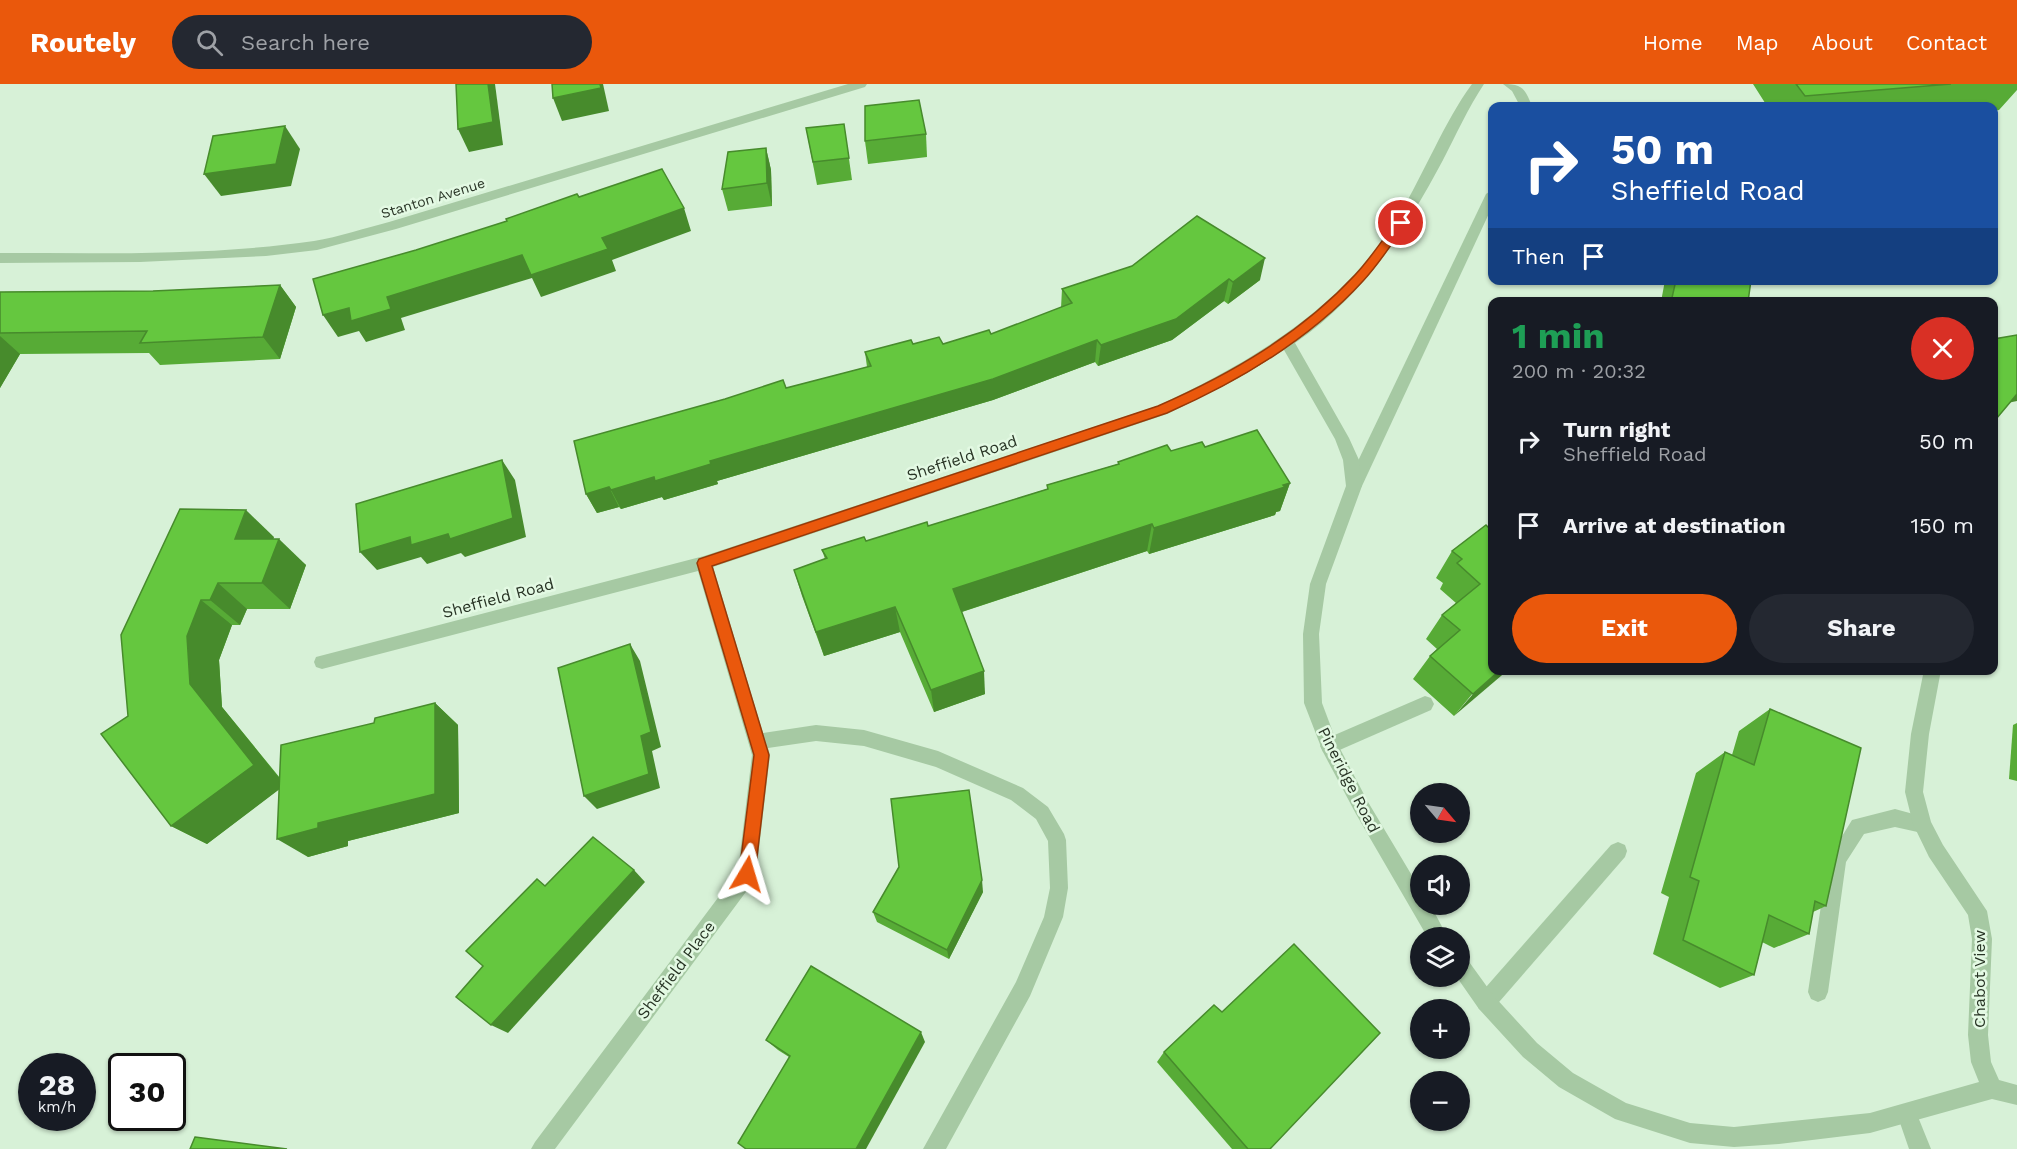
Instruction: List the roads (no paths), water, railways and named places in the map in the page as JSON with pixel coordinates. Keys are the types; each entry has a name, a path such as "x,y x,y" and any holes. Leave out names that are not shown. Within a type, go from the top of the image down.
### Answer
{"street":[{"name":"Stanton Avenue","path":"0,258 140,257 266,251 317,244 391,226 861,84"},
{"name":"Sheffield Road","path":"322,663 704,563 1162,410 1207,390 1287,342 1335,302 1383,250 1419,192 1478,84"},
{"path":"1509,84 1517,89 1524,102"},
{"path":"1354,486 1488,202"},
{"name":"Pineridge Road","path":"1287,342 1342,438 1351,460 1354,486 1318,584 1311,634 1313,703 1329,746 1397,870 1432,927"},
{"name":"Sheffield Place","path":"542,1149 747,874 761,755 704,563"},
{"name":"Chabot View","path":"1932,675 1920,734 1914,792 1922,824 1936,851 1977,911 1982,939 1978,1035 1981,1062 1992,1089"},
{"path":"1329,746 1425,704"},
{"path":"757,742 816,733 864,738 938,759 1017,794 1042,813 1058,840 1059,888 1053,917 1023,989 934,1149"},
{"path":"1818,992 1837,859 1858,826 1895,818 1922,824"},
{"path":"1486,1002 1618,851"},
{"path":"1470,980 1486,1002 1530,1050 1566,1080 1622,1112 1690,1133 1736,1143 1870,1123 1992,1089 2017,1095"},
{"path":"1907,1114 1920,1149"}]}
